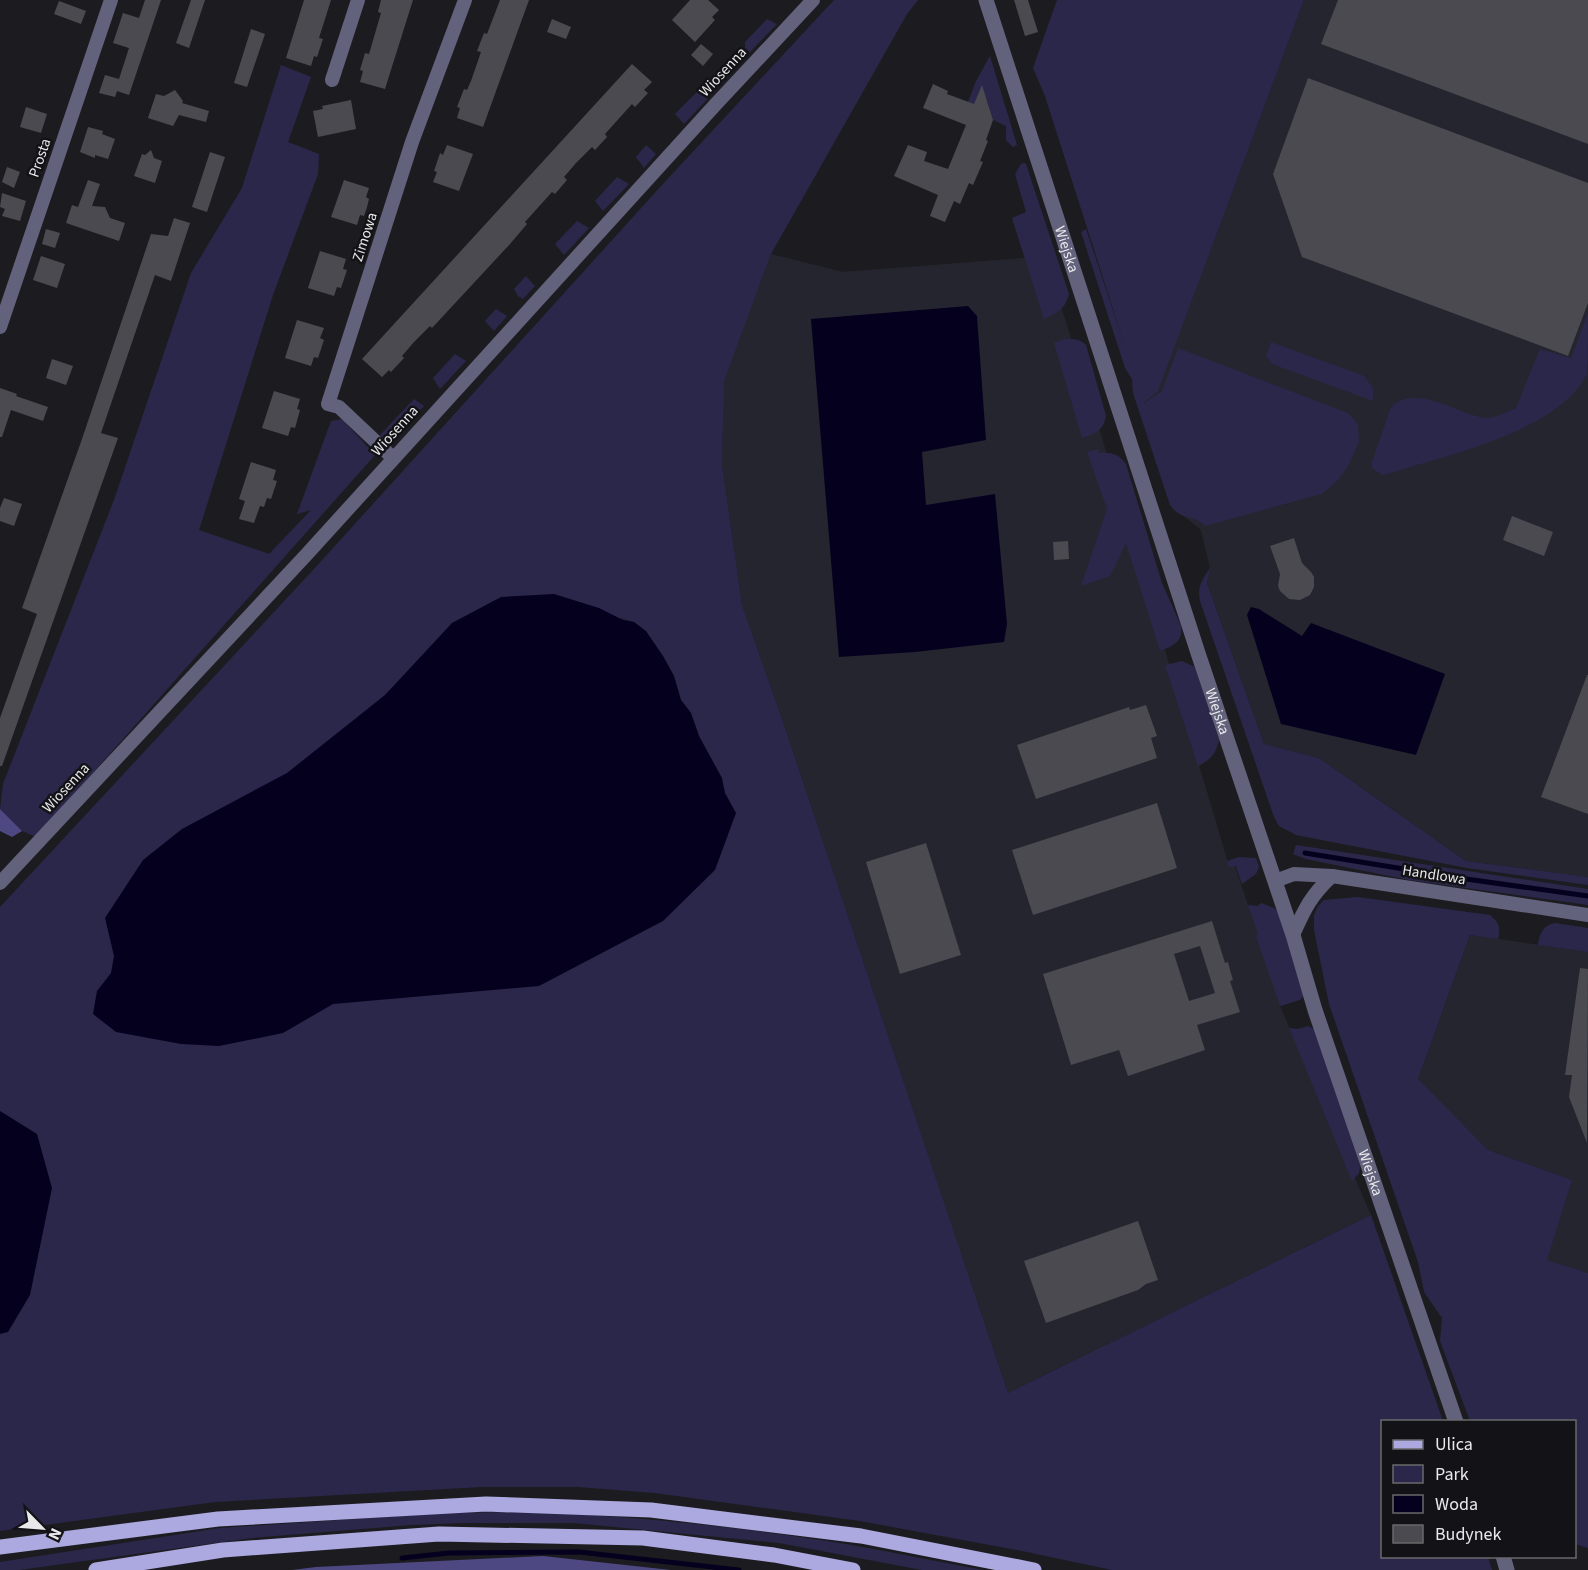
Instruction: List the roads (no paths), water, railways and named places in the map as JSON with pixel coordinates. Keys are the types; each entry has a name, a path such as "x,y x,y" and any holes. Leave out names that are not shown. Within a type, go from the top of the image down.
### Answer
{"main road":[{"path":"0,1547 218,1519 486,1504 651,1510 861,1536 1034,1570"},
{"path":"96,1570 223,1550 439,1534 643,1538 774,1555 853,1570"}],"street":[{"name":"Prosta","path":"0,327 111,0"},
{"path":"332,80 358,0"},
{"name":"Zimowa","path":"393,458 339,407 328,404 412,142 465,0"},
{"name":"Wiosenna","path":"0,884 307,554 813,0"},
{"name":"Wiejska","path":"986,0 1126,434 1293,935 1318,1018 1455,1420"},
{"name":"Handlowa","path":"1275,881 1294,874 1332,876 1588,915"},
{"path":"1293,935 1305,906 1332,876"}],"water":[{"path":"968,306 977,316 986,440 922,452 926,505 995,494 1007,624 1004,642 915,652 839,657 811,319"},
{"path":"554,594 634,622 646,631 674,676 681,700 691,713 699,736 722,778 725,793 736,813 715,870 663,921 539,986 333,1004 283,1033 219,1046 181,1044 116,1032 93,1014 97,991 111,973 114,956 105,918 143,860 182,829 287,773 385,695 452,623 501,597"},
{"path":"1251,607 1259,609 1302,636 1311,623 1445,674 1416,755 1281,724 1247,615"},
{"path":"0,1111 37,1134 52,1188 30,1295 8,1332 0,1334"}],"waterway":[{"path":"1305,853 1588,896"},
{"path":"402,1558 449,1553 579,1552 739,1570"}]}
